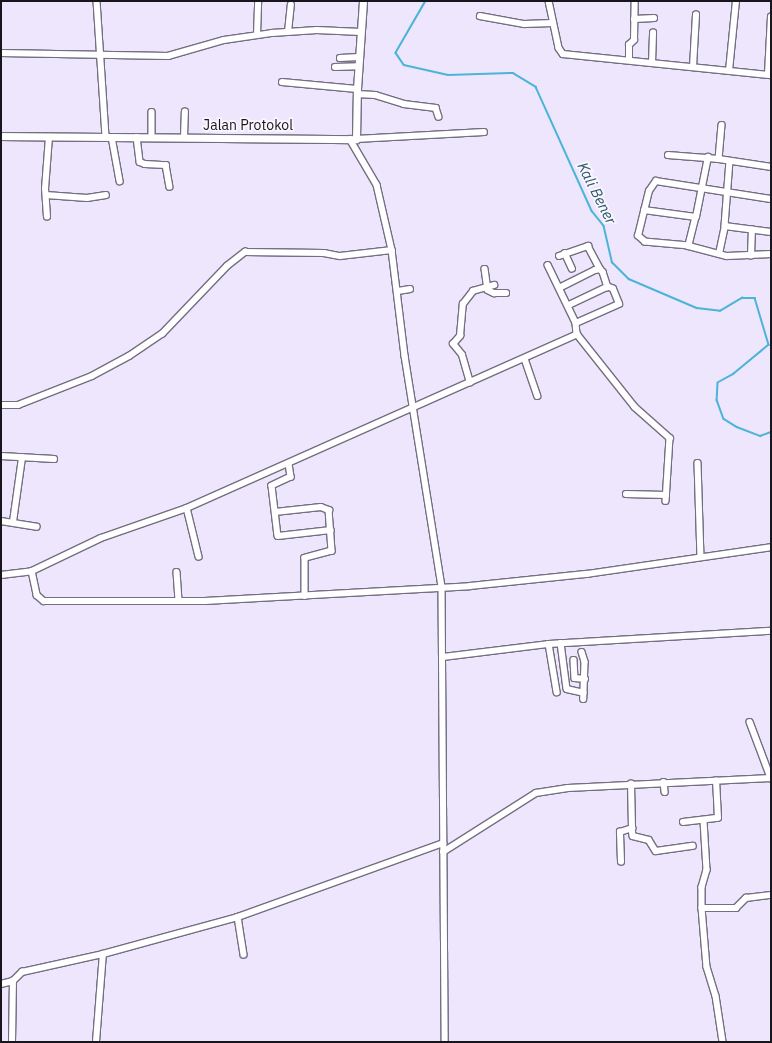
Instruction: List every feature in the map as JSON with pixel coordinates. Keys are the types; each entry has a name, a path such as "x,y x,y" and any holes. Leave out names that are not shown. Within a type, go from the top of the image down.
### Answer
{"street":[{"path":"97,1 99,54 109,137 120,181"},
{"path":"257,35 258,1"},
{"path":"363,1 353,139 377,186 392,250 413,408 442,587 445,1042"},
{"path":"549,1 559,48 563,54 770,75 771,17"},
{"path":"629,60 629,45 634,40 634,1"},
{"path":"729,71 736,1"},
{"path":"288,32 290,5"},
{"path":"693,66 696,15"},
{"path":"480,16 524,24 553,23"},
{"path":"634,19 654,18"},
{"path":"1,53 173,55 224,40 257,35 288,32 361,32"},
{"path":"652,63 653,33"},
{"path":"340,58 359,57"},
{"path":"335,67 358,66"},
{"path":"282,82 357,91 404,104 436,108 439,117"},
{"path":"152,112 152,137"},
{"path":"184,137 185,112"},
{"path":"718,159 722,125"},
{"path":"353,139 484,132"},
{"name":"Jalan Protokol","path":"1,136 353,139"},
{"path":"47,217 46,195 49,137"},
{"path":"137,137 140,162 145,164 166,165 170,187"},
{"path":"668,155 708,157 771,167"},
{"path":"689,246 708,157"},
{"path":"719,254 725,226 730,161"},
{"path":"771,199 702,190 656,181 650,191 638,232 642,241 689,246 719,254 751,256 771,254"},
{"path":"46,195 87,198 106,195"},
{"path":"644,210 696,217"},
{"path":"725,226 771,232"},
{"path":"751,256 752,230"},
{"path":"559,256 588,246 608,287 613,289 619,304 576,323"},
{"path":"1,405 18,405 92,376 129,356 162,334 227,266 245,252 324,253 340,256 392,250"},
{"path":"565,253 572,268"},
{"path":"548,265 576,323 577,334 635,407 670,438 666,498 626,494"},
{"path":"484,269 487,287 494,293 506,293"},
{"path":"559,288 600,269"},
{"path":"470,383 462,355 454,343 460,336 464,300 473,291 494,286"},
{"path":"568,306 608,287"},
{"path":"398,291 410,289"},
{"path":"1,575 32,571 101,538 187,508 289,464 577,334"},
{"path":"524,359 538,396"},
{"path":"1,456 54,459"},
{"path":"13,522 22,458"},
{"path":"289,464 291,477 272,486 279,536 331,530"},
{"path":"698,464 701,556"},
{"path":"275,512 325,507 330,513 332,552 306,557 304,560 305,596"},
{"path":"187,508 199,557"},
{"path":"1,521 37,527"},
{"path":"32,571 37,595 44,601 179,601 305,596 442,587 587,574 701,556 771,547"},
{"path":"177,572 179,601"},
{"path":"443,657 549,644 771,631"},
{"path":"562,643 567,688 584,696 585,679 582,652"},
{"path":"549,644 557,692"},
{"path":"574,660 576,678 585,679"},
{"path":"443,852 536,794 568,788 664,782 771,778 750,722"},
{"path":"683,822 704,821 718,818 716,781"},
{"path":"664,782 665,792"},
{"path":"631,784 633,836 649,840 656,851 693,846"},
{"path":"704,821 707,870 702,887 702,908 707,967 716,996 723,1042"},
{"path":"621,862 620,832 632,828"},
{"path":"1,984 13,981 22,972 104,954 238,917 443,843"},
{"path":"702,908 736,908 746,898 771,895"},
{"path":"238,917 244,955"},
{"path":"96,1042 104,954"},
{"path":"12,1042 13,981"}],"waterway":[{"name":"Kali Bener","path":"426,1 396,53 404,65 448,75 513,73 536,87 592,211 604,226 612,262 629,279 697,308 720,311 742,298 755,298 769,345 734,374 718,383 717,400 724,419 737,427 760,436 771,432"}]}
